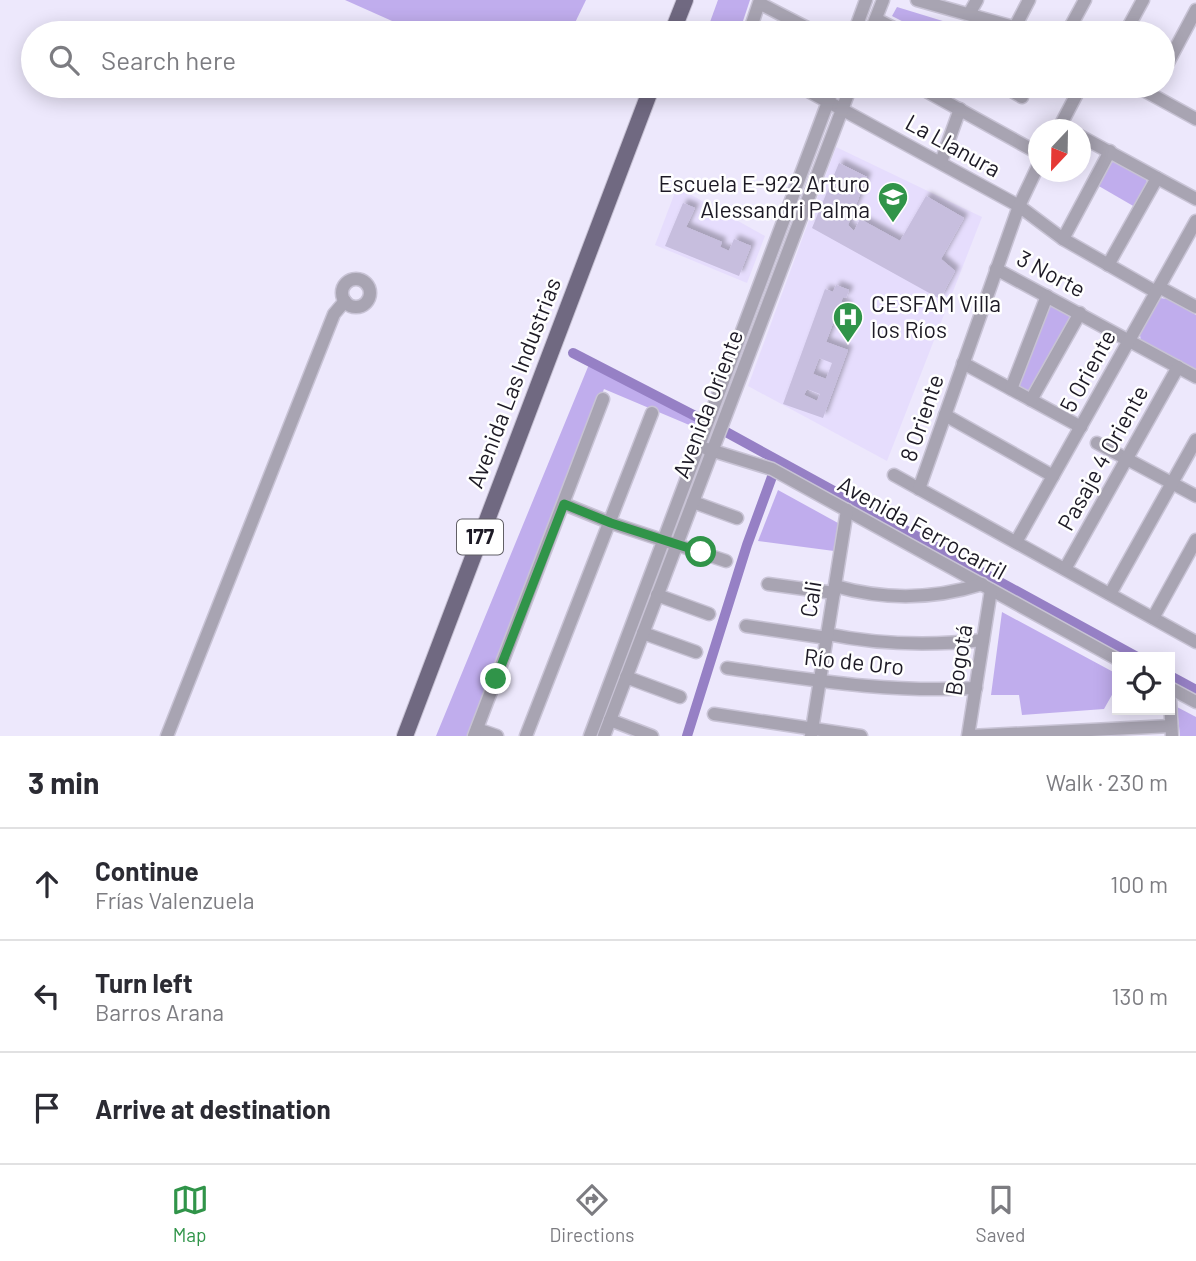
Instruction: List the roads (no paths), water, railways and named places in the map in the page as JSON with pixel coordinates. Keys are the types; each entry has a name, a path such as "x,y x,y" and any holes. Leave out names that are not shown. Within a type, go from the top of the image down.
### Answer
{"main road":[{"path":"677,21 685,0"},
{"name":"Avenida Las Industrias","path":"405,736 647,98"}],"street":[{"path":"880,21 876,19 883,0"},
{"path":"917,0 994,21"},
{"path":"969,14 977,0"},
{"path":"1018,21 1029,0"},
{"path":"1074,21 1085,0"},
{"path":"1132,21 1143,0"},
{"path":"857,21 863,1"},
{"path":"753,21 759,3 794,21"},
{"path":"1175,49 1196,10"},
{"name":"La Llanura","path":"821,98 1019,206 1063,239 1108,265 1196,307"},
{"name":"Avenida Oriente","path":"604,736 657,595 671,542 693,502 706,449 830,98"},
{"name":"Avenida Oriente","path":"590,736 671,542 846,98"},
{"path":"938,98 1028,147"},
{"path":"1066,119 1076,98"},
{"path":"1165,98 1196,118"},
{"path":"941,162 960,110"},
{"path":"1091,142 1196,199"},
{"path":"1063,239 1110,151"},
{"path":"1108,265 1157,178"},
{"name":"8 Oriente","path":"919,489 996,269 1030,182"},
{"name":"5 Oriente","path":"1016,542 1196,221"},
{"name":"3 Norte","path":"996,269 1196,377"},
{"path":"1011,389 1048,296"},
{"path":"167,736 329,326 336,310 345,301"},
{"path":"1031,400 1080,313"},
{"path":"963,363 1081,427"},
{"name":"Pasaje 4 Oriente","path":"1065,569 1178,367"},
{"path":"498,736 475,732 603,399"},
{"path":"526,736 652,413"},
{"path":"945,415 1054,476"},
{"path":"1110,594 1196,440"},
{"path":"1097,443 1196,496"},
{"name":"Avenida Ferrocarril","path":"706,449 772,469 1112,656"},
{"name":"Avenida Ferrocarril","path":"894,475 1196,642"},
{"path":"693,502 737,518"},
{"path":"564,504 611,523 726,561"},
{"name":"Cali","path":"812,732 846,510"},
{"path":"1153,618 1196,540"},
{"path":"768,584 905,597 986,587"},
{"name":"Bogotá","path":"969,736 984,640 986,587"},
{"path":"657,595 709,614"},
{"path":"746,626 900,644 984,640"},
{"path":"643,633 695,652"},
{"name":"Río de Oro","path":"727,668 891,689 976,688"},
{"path":"626,677 680,697"},
{"path":"1175,691 1196,702"},
{"path":"714,714 812,732 861,736"},
{"path":"610,720 652,736"},
{"path":"969,736 1171,731"}],"waterway":[{"path":"573,353 701,419"},
{"path":"717,427 1128,652"},
{"path":"687,736 747,545 777,463"},
{"path":"1175,679 1196,690"}],"place":[{"name":"Escuela E-922 Arturo Alessandri Palma","path":"893,224"},
{"name":"CESFAM Villa los Ríos","path":"848,344"}]}
